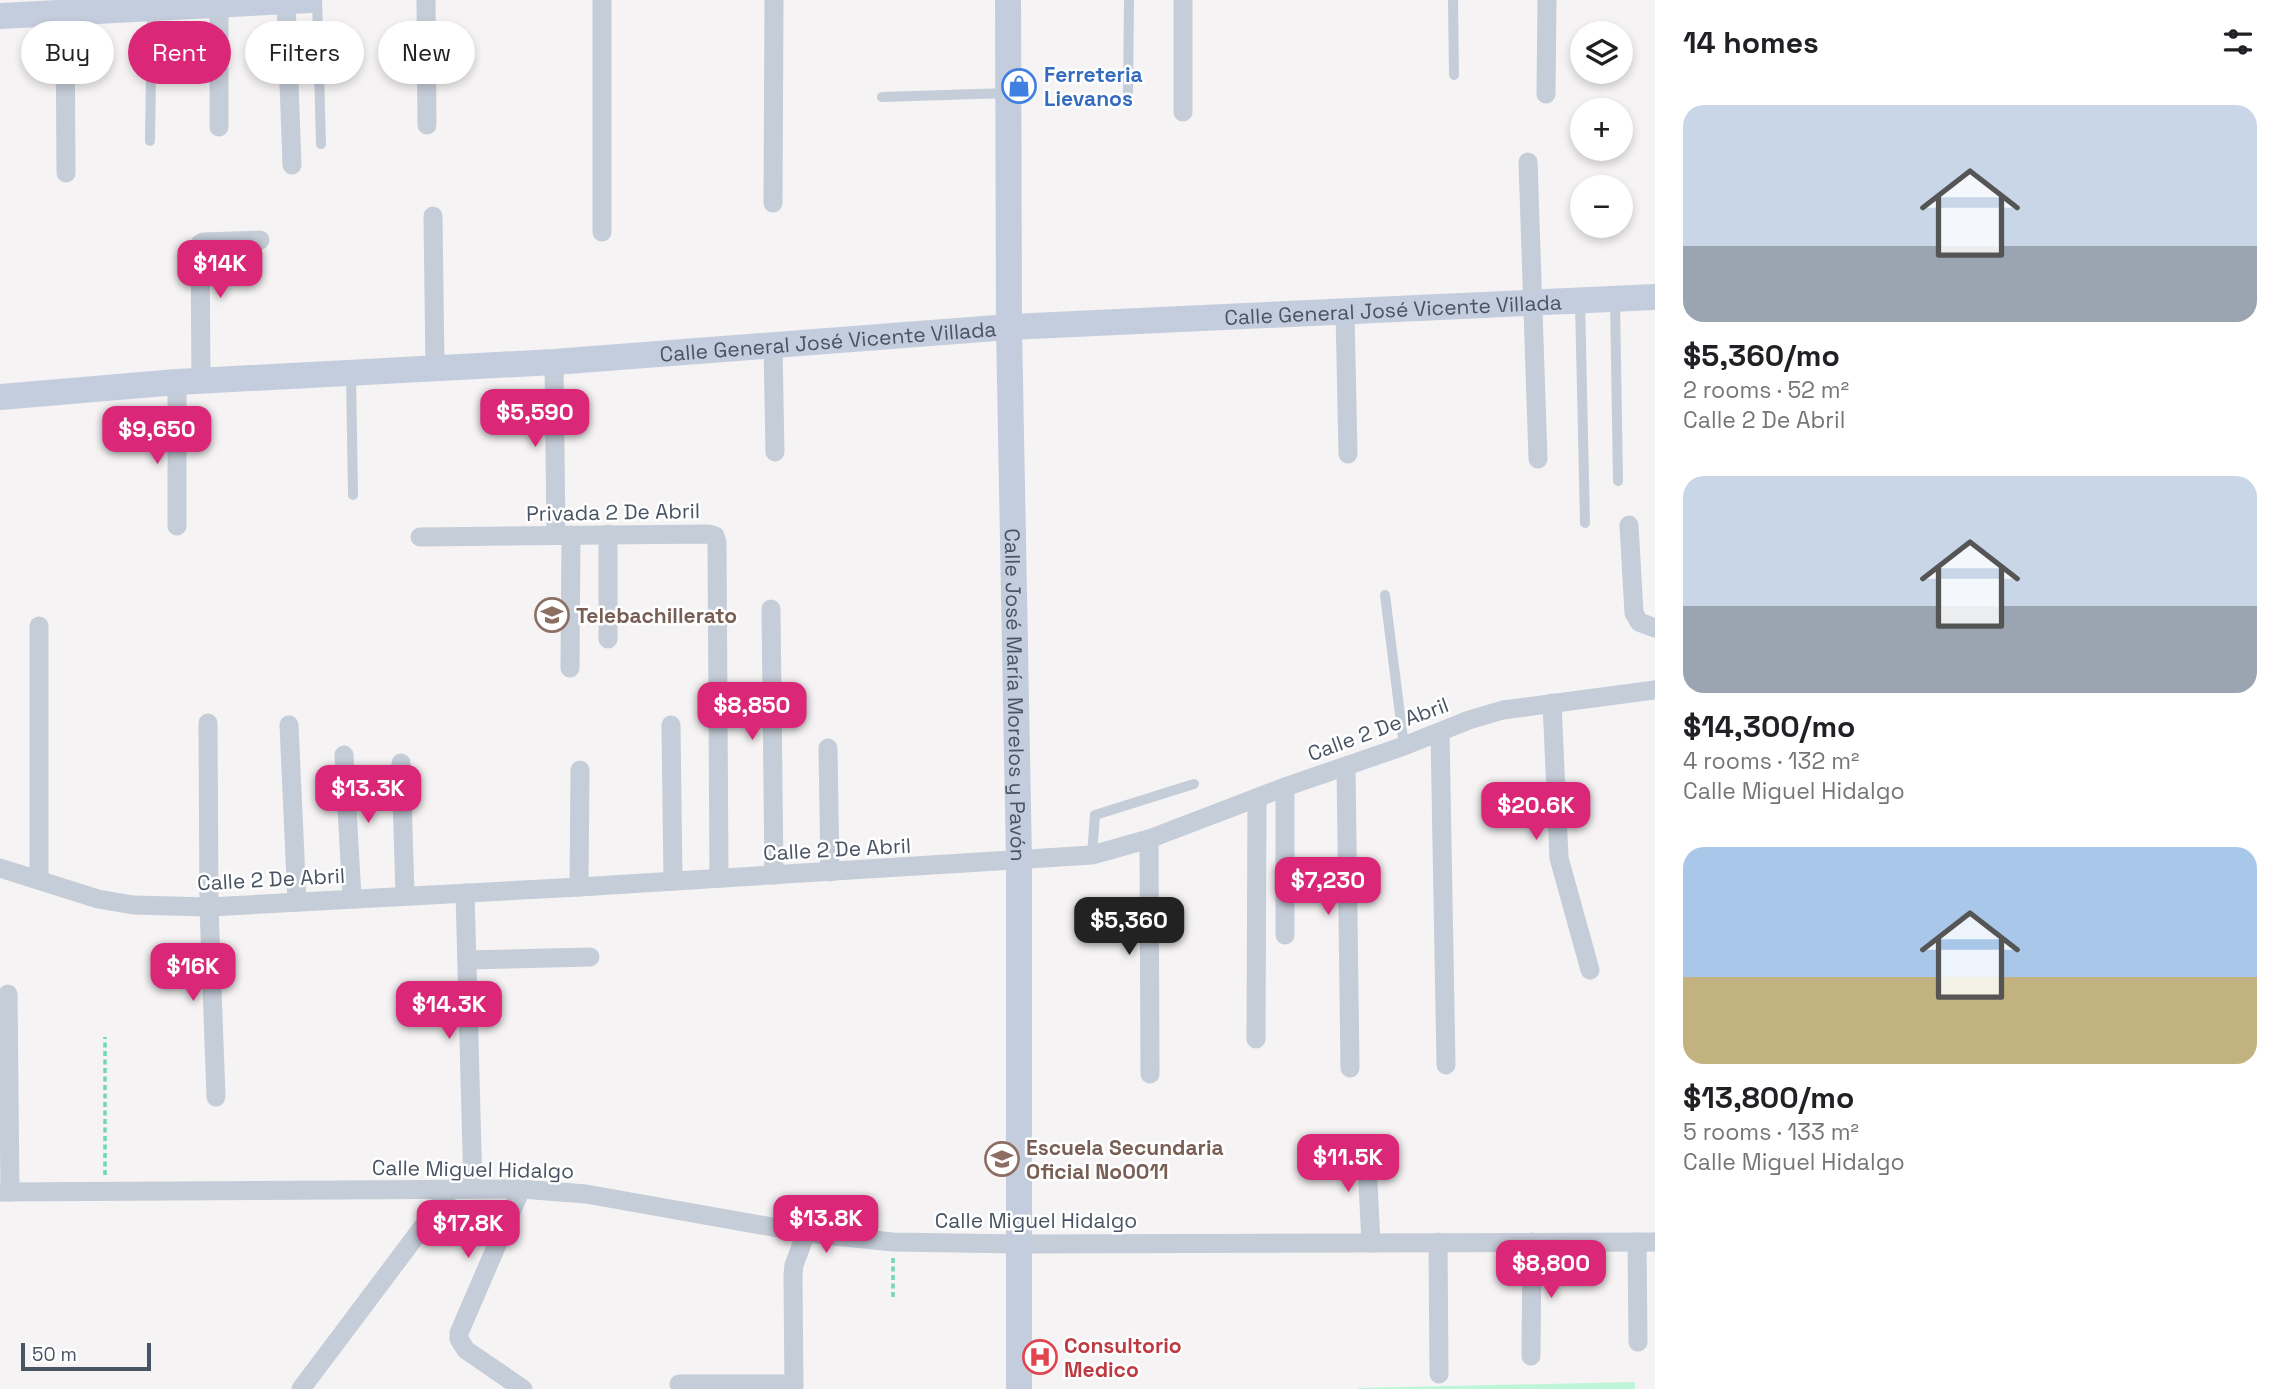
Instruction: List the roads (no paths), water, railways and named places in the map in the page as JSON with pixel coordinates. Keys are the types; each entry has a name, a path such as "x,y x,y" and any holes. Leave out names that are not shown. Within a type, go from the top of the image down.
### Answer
{"main road":[{"name":"Calle José María Morelos y Pavón","path":"1008,0 1009,327 1019,861 1019,1389"},
{"path":"0,16 297,1"},
{"name":"Calle General José Vicente Villada","path":"0,397 189,381 554,362 773,347 1009,327 1655,298"}],"street":[{"path":"426,0 427,125"},
{"path":"602,0 602,232"},
{"path":"773,203 774,0"},
{"path":"1183,0 1183,112"},
{"path":"1546,94 1547,0"},
{"path":"292,165 297,1"},
{"path":"219,5 219,127"},
{"path":"65,13 66,173"},
{"path":"1528,162 1538,459"},
{"path":"433,216 435,368"},
{"path":"177,526 200,244 260,240"},
{"path":"1345,312 1348,454"},
{"path":"773,347 775,452"},
{"path":"554,362 570,668"},
{"path":"1629,525 1633,613 1639,622 1655,628"},
{"path":"608,534 608,639"},
{"name":"Privada 2 De Abril","path":"420,537 708,534 717,538 719,878"},
{"path":"771,608 774,875"},
{"path":"39,626 39,880"},
{"name":"Calle 2 De Abril","path":"0,868 98,899 133,905 209,907 1092,855 1149,839 1503,710 1655,690"},
{"path":"1552,703 1559,858 1590,970"},
{"path":"208,723 209,907 216,1097"},
{"path":"289,724 297,902"},
{"path":"671,724 673,881"},
{"path":"1440,732 1446,1065"},
{"path":"828,748 831,872"},
{"path":"344,755 352,898"},
{"path":"401,763 405,895"},
{"path":"1346,766 1350,1068"},
{"path":"579,887 580,770"},
{"path":"1285,788 1285,934"},
{"path":"1255,1039 1257,799"},
{"path":"1149,839 1150,1074"},
{"path":"465,893 472,1188"},
{"path":"467,960 590,957"},
{"path":"5,1192 8,994"},
{"path":"1366,1144 1371,1242"},
{"path":"301,1389 452,1188"},
{"path":"521,1189 459,1333 461,1345 466,1350 523,1389"},
{"name":"Calle Miguel Hidalgo","path":"5,1192 521,1189 586,1194 806,1233 893,1242 1646,1242"},
{"path":"690,1386 794,1387 793,1276 794,1265 806,1233"},
{"path":"1438,1242 1439,1374"},
{"path":"1531,1356 1532,1242"},
{"path":"1638,1342 1646,1242"}],"lane":[{"path":"317,0 321,144"},
{"path":"1128,92 1129,0"},
{"path":"1453,0 1454,75"},
{"path":"150,141 152,8"},
{"path":"882,96 1009,93"},
{"path":"1615,299 1618,481"},
{"path":"1580,301 1585,523"},
{"path":"351,372 353,495"},
{"path":"1385,595 1404,746"},
{"path":"1092,855 1094,817 1098,813 1194,784"}],"place":[{"name":"Ferreteria Lievanos","path":"1019,86"},
{"name":"Telebachillerato","path":"552,615"},
{"name":"Escuela Secundaria Oficial No0011","path":"1002,1159"},
{"name":"Consultorio Medico","path":"1040,1357"}]}
